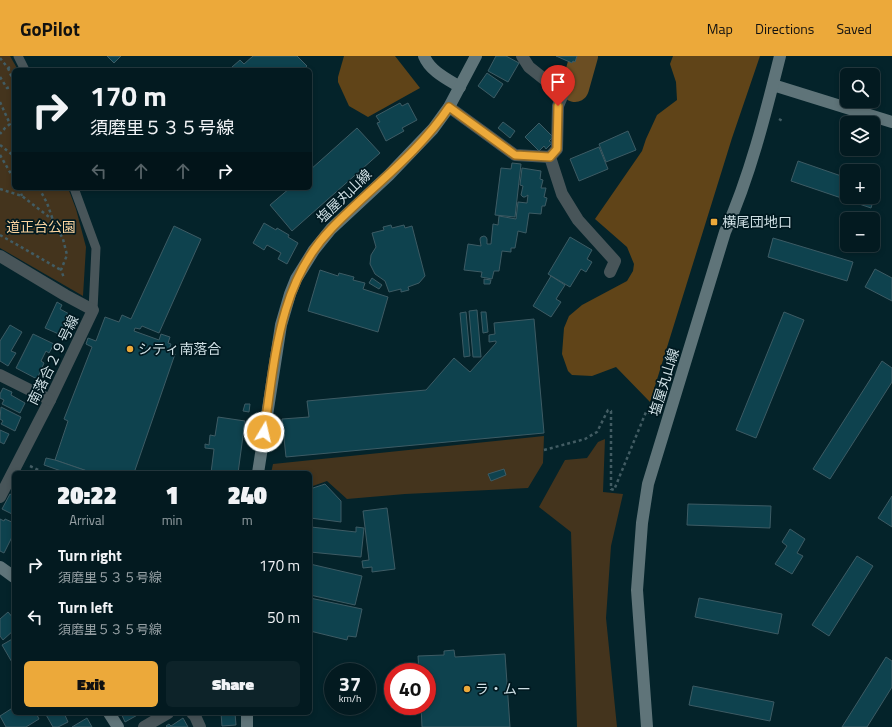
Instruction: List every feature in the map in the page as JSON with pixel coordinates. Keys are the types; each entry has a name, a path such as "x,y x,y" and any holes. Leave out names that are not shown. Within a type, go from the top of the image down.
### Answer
{"street":[{"path":"424,56 428,64 441,76 460,87"},
{"name":"塩屋丸山線","path":"258,471 281,325 296,279 314,250 331,229 423,141 437,124 449,107 476,56"},
{"path":"522,56 529,67 563,94 558,106 557,149 550,157"},
{"name":"塩屋丸山線","path":"647,727 637,590 642,523 648,484 725,232 735,211 762,128 780,56"},
{"path":"773,85 892,122"},
{"path":"449,107 515,155 550,157"},
{"path":"550,157 562,194 578,220 615,261 610,272"},
{"name":"南落合２９号線","path":"0,256 94,310 13,471"},
{"path":"0,375 50,400"},
{"name":"南落合２９号線","path":"0,497 12,474"},
{"path":"0,567 12,576"},
{"path":"110,715 118,727"},
{"path":"144,727 161,715"},
{"path":"194,715 200,727"},
{"path":"246,715 247,727"}],"lane":[{"path":"16,60 23,68"},
{"path":"75,190 96,248 94,310"}],"path":[{"path":"0,58 8,68 12,79"},
{"path":"8,68 16,60"},
{"path":"0,77 7,88 12,85"},
{"path":"0,102 10,124 0,134"},
{"path":"779,120 784,122"},
{"path":"0,144 12,154"},
{"path":"0,155 12,176"},
{"path":"0,189 22,196 53,220"},
{"path":"20,190 22,196"},
{"path":"40,190 62,239 66,255 61,270"},
{"path":"0,235 61,270 64,277 65,294"},
{"path":"544,450 585,438 597,432 608,410 611,411 610,489 614,490 646,412 653,414"}],"green space":[{"name":"道正台公園","path":"0,56 10,56 17,68 12,68 12,190 69,190 76,209 86,247 83,296 0,248"},
{"path":"544,436 543,463 528,488 405,494 347,499 327,481 312,486 312,471 271,471 273,464"},
{"path":"605,439 603,492 623,494 611,546 606,618 617,727 577,727 571,532 539,507 565,460 587,458 598,442"}],"shaded area":[{"path":"344,56 395,56 420,88 368,117 349,106 338,82"},
{"path":"673,56 760,56 732,138 650,402 616,367 592,376 572,375 568,371 562,354 564,328 569,316 582,305 627,281 633,271 634,264 627,247 595,219 642,151 657,115 677,100 676,82 670,64"}],"building":[{"path":"107,56 121,56 114,63"},
{"path":"253,56 297,56 307,66 305,68 232,67 240,60 244,64"},
{"path":"496,56 506,56 519,63 508,82 488,71"},
{"path":"556,56 577,56 575,62 573,61 572,63"},
{"path":"487,73 503,84 494,98 478,86"},
{"path":"400,103 402,106 408,103 417,120 402,128 404,131 386,141 377,123 380,122 376,116"},
{"path":"503,122 515,131 510,138 498,128"},
{"path":"539,123 553,137 549,141 552,143 546,149 544,146 539,151 525,137"},
{"path":"357,128 380,153 292,231 270,205 288,190 312,190 312,168"},
{"path":"628,131 636,150 606,162 599,144"},
{"path":"599,147 608,169 579,181 570,159"},
{"path":"798,161 840,176 840,198 791,181"},
{"path":"512,163 521,164 515,217 495,215 501,168 511,169"},
{"path":"522,168 541,171 540,179 543,180 541,188 546,188 544,197 547,198 545,206 542,206 541,214 529,213 526,233 518,231 515,248 511,248 511,252 502,251 499,271 494,271 492,279 481,277 482,272 464,270 468,244 481,246 480,239 484,236 487,239 487,244 491,244 493,224 498,225 499,216 516,219 518,202 527,203 528,195 523,197 521,195 523,186 520,185"},
{"path":"859,204 872,204 871,208"},
{"path":"264,223 289,235 288,237 298,243 287,264 278,259 281,253 267,245 264,250 253,243"},
{"path":"391,225 392,228 404,225 405,228 412,226 425,276 419,283 408,287 409,290 401,292 401,289 389,292 385,281 375,274 370,264 371,255 376,247 372,233 384,230 383,227"},
{"name":"シティ南落合","path":"174,226 201,239 159,333 142,326 140,329 135,328 134,331 159,340 161,334 170,337 168,343 171,344 168,352 175,354 135,471 87,471 55,460 68,421 64,419 92,347 86,344 88,338 96,341 105,317 119,322 122,315 131,319"},
{"path":"570,237 592,250 587,259 592,262 586,272 581,269 570,287 548,274"},
{"path":"773,238 853,262 847,281 768,257"},
{"path":"875,269 892,278 892,301 865,287"},
{"path":"320,270 338,276 339,273 354,277 353,280 365,283 363,289 388,297 378,332 308,311"},
{"path":"551,276 565,285 556,299 561,302 551,317 533,306"},
{"path":"372,278 382,285 379,289 369,283"},
{"path":"484,279 491,280 490,284 484,284"},
{"path":"57,302 62,305 60,309 71,315 61,335 45,328"},
{"path":"477,310 481,357 473,357 469,311"},
{"path":"466,312 470,356 464,357 460,313"},
{"path":"481,312 486,312 488,332 483,333"},
{"path":"784,312 804,320 756,438 736,430"},
{"path":"534,319 544,433 286,457 282,419 309,417 307,401 426,390 454,358 470,372 496,343 496,341 489,342 489,335 495,334 494,323"},
{"path":"10,325 22,332 11,351 16,353 8,366 0,361 0,341"},
{"path":"33,334 54,344 49,353 46,351 41,361 44,363 37,379 16,368"},
{"path":"882,361 892,368 892,382 830,479 813,469"},
{"path":"3,388 12,392 11,395 25,403 20,413 2,404 4,400 0,398 0,394"},
{"path":"245,404 250,404 249,412 243,411"},
{"path":"1,407 21,417 15,431 1,424 3,421 0,419"},
{"path":"218,417 245,421 238,471 211,471 214,449 205,448 205,444 209,445 210,435 215,436"},
{"path":"0,430 9,434 4,444 0,442"},
{"path":"46,458 87,471 61,471 44,465"},
{"path":"504,469 506,475 491,481 488,474"},
{"path":"325,484 341,501 341,522 312,518 312,488"},
{"path":"10,494 12,495 12,514 2,509"},
{"path":"892,496 892,527 878,518"},
{"path":"688,504 771,506 770,528 687,525"},
{"path":"387,508 395,569 372,572 372,567 363,568 362,561 369,560 363,511"},
{"path":"0,519 4,521 5,519 12,522 12,537 4,553 0,551"},
{"path":"312,527 356,532 356,527 364,528 361,557 312,552"},
{"path":"790,529 805,539 797,553 803,556 792,574 775,564 787,546 782,542"},
{"path":"857,556 873,566 829,636 812,625"},
{"path":"312,564 362,576 355,605 312,595"},
{"path":"312,598 362,609 356,637 348,636 347,640 312,631"},
{"path":"699,598 782,614 778,634 695,617"},
{"path":"8,612 12,617 12,632 3,640 0,636 0,619"},
{"path":"12,639 12,662 2,645"},
{"name":"ラ・ムー","path":"454,650 455,657 505,654 510,727 422,727 421,715 436,715 436,663 418,663 418,656 444,655 444,651"},
{"path":"886,657 892,661 892,687 867,727 842,727"},
{"path":"693,686 774,702 770,721 689,705"},
{"path":"12,708 12,715 37,715 39,719 26,727 6,727 0,716"},
{"path":"46,715 65,715 68,722 58,727 53,727"},
{"path":"122,715 137,715 125,722"},
{"path":"221,715 235,715 236,725 222,726"},
{"path":"87,718 92,727 72,727"},
{"path":"183,718 188,727 166,726 169,724 171,726"}],"waterway":[{"path":"575,88 584,56"}],"place":[{"name":"横尾団地口","path":"714,222"},
{"name":"シティ南落合","path":"130,349"},
{"name":"ラ・ムー","path":"467,689"}],"route":[{"path":"264,432 281,325 290,294 305,263 331,229 423,141 449,107 515,155 550,157 557,149 558,106"}]}
